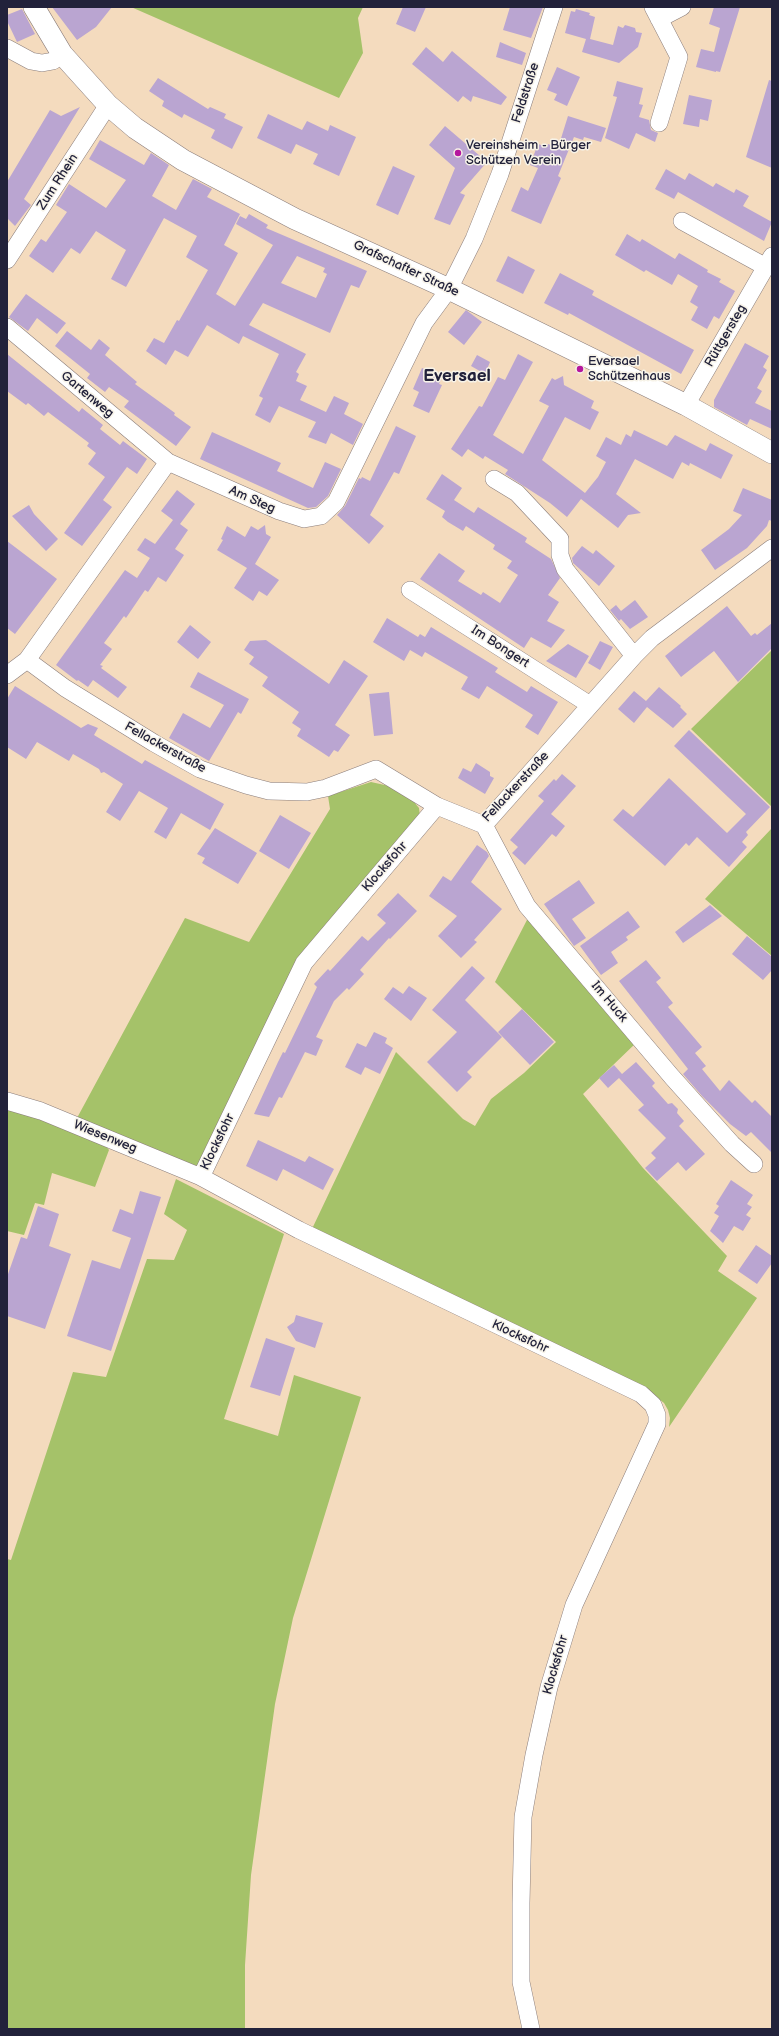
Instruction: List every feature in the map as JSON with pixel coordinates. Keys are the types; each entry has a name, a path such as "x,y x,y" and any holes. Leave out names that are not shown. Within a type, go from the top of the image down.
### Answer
{"street":[{"name":"Grafschafter Straße","path":"34,7 62,54 108,104 135,128 183,160 295,219 449,289 686,405 772,453"},
{"name":"Feldstraße","path":"449,289 474,239 500,174 554,7"},
{"path":"659,123 679,57 656,13 682,7"},
{"path":"7,48 31,61 42,63 53,61 62,54"},
{"name":"Zum Rhein","path":"7,260 108,104"},
{"name":"Rüttgersteg","path":"682,221 769,262 686,405"},
{"name":"Am Steg","path":"168,462 279,511 304,519 321,516 336,502 424,323 449,289"},
{"name":"Gartenweg","path":"7,327 168,462"},
{"path":"7,675 28,660 168,462"},
{"path":"494,479 517,493 560,539 560,555 565,569 634,656"},
{"name":"Fellackerstraße","path":"28,660 65,688 122,725 200,769 246,785 269,791 307,792 326,788 376,769 437,806 484,825 634,656 652,638 772,548"},
{"name":"Im Bongert","path":"410,590 590,705"},
{"name":"Klocksfohr","path":"437,806 304,963 201,1177 299,1230 641,1394 653,1405 657,1415 658,1424 574,1605 549,1687 534,1754 523,1817 521,1903 521,1982 530,2029"},
{"name":"Im Huck","path":"484,825 527,906 672,1077 732,1144 754,1164"},
{"name":"Wiesenweg","path":"7,1101 41,1111 201,1177"}],"green space":[{"path":"131,7 363,7 358,18 363,53 339,98"},
{"path":"772,650 772,807 691,729"},
{"path":"371,782 389,786 414,802 419,808 420,817 340,914 202,1163 194,1167 77,1118 185,918 249,942 330,809 328,796"},
{"path":"772,828 772,956 705,899"},
{"path":"528,918 637,1042 583,1094 643,1168 727,1256 718,1271 757,1298 669,1427 670,1418 668,1410 664,1403 654,1395 311,1231 396,1052 463,1119 475,1126 491,1099 524,1073 556,1042 495,982"},
{"path":"7,1107 104,1143 109,1150 95,1187 52,1173 44,1205 35,1203 24,1235 7,1231"},
{"path":"176,1179 284,1234 224,1419 278,1436 294,1375 361,1397 293,1618 275,1704 251,1875 245,1965 245,2029 7,2029 7,1559 11,1560 73,1372 106,1377 147,1259 174,1260 187,1230 164,1214"}],"building":[{"path":"52,7 112,7 96,27 77,40"},
{"path":"403,7 426,7 415,32 396,24"},
{"path":"510,7 543,7 531,38 503,30"},
{"path":"714,7 740,7 720,72 696,67 701,49 714,52 720,28 709,24"},
{"path":"22,9 35,34 17,42 7,21 7,15"},
{"path":"576,9 590,13 589,15 595,17 590,39 613,45 618,26 623,28 625,25 635,28 636,32 642,33 638,47 619,63 582,52 586,39 565,33 571,11 575,12"},
{"path":"500,42 526,53 522,65 496,57"},
{"path":"426,47 443,62 452,51 507,97 501,105 473,96 471,102 463,96 458,102 412,64"},
{"path":"557,67 580,77 567,106 554,100 557,94 547,90"},
{"path":"158,78 208,109 210,107 226,114 224,118 243,127 232,149 211,138 215,130 184,114 182,118 162,106 164,101 149,91"},
{"path":"769,80 772,81 772,168 746,157"},
{"path":"617,81 643,88 639,104 643,105 639,117 649,120 651,130 658,133 655,142 636,133 629,149 605,138 617,97 613,96"},
{"path":"689,95 712,100 708,121 700,119 699,127 683,124"},
{"path":"80,107 24,199 31,205 15,226 7,218 7,182 50,110 61,116"},
{"path":"268,114 302,130 307,121 328,131 330,125 356,137 339,176 313,164 318,154 296,144 291,154 257,138"},
{"path":"568,116 606,128 601,142 584,137 583,140 574,137 558,176 561,178 541,224 511,211 521,187 528,191 538,168 530,165 538,144 547,147 548,144 558,148"},
{"path":"445,126 487,162 460,193 465,195 450,225 434,219 455,168 429,145"},
{"path":"100,140 144,165 151,153 169,165 152,196 176,210 193,179 212,189 207,197 240,214 224,245 238,253 216,294 235,306 273,245 236,224 240,216 246,219 249,214 268,225 266,228 367,271 359,288 351,285 330,333 263,303 249,325 306,354 296,372 299,374 296,381 307,386 300,400 326,412 334,396 349,403 344,414 363,424 353,445 331,433 326,444 308,437 316,422 279,406 270,423 255,415 263,398 259,396 279,354 243,336 239,344 207,325 188,357 175,350 166,365 146,351 154,338 164,343 177,320 179,321 208,270 186,257 197,236 164,218 126,287 111,279 126,250 96,231 80,254 71,248 53,273 29,256 41,239 46,242 67,212 56,205 69,184 106,208 126,180 89,159","holes":["297,256 325,268 323,272 327,274 316,298 281,283"]},
{"path":"393,166 415,176 398,215 376,205"},
{"path":"666,169 685,180 689,173 713,187 716,183 734,193 736,189 749,196 743,206 772,222 764,241 678,192 674,199 655,189"},
{"path":"627,234 640,242 642,239 675,259 679,253 708,270 707,272 721,279 719,282 735,291 719,319 714,316 707,329 691,320 698,307 690,302 698,286 678,274 672,285 646,270 644,272 615,255"},
{"path":"508,256 535,270 523,294 496,281"},
{"path":"560,273 594,291 592,295 694,350 681,374 569,313 568,315 544,303"},
{"path":"26,294 66,323 57,334 37,318 28,331 9,317"},
{"path":"466,310 482,322 464,345 448,332"},
{"path":"67,331 91,350 99,339 110,348 105,355 137,382 135,384 175,413 174,415 191,427 176,446 124,407 129,401 109,387 105,392 87,378 90,374 55,346"},
{"path":"745,343 769,356 763,367 767,370 757,388 762,391 755,403 772,411 772,429 750,419 747,425 714,407 714,400"},
{"path":"7,354 79,412 82,408 103,425 100,429 120,445 123,441 147,459 137,474 127,467 103,500 112,507 82,546 64,533 105,477 88,464 96,453 87,446 89,443 48,412 44,416 28,403 26,405 7,391"},
{"path":"518,354 533,362 493,435 523,454 549,406 539,401 552,378 555,380 563,376 564,385 594,401 591,408 599,412 590,430 565,417 542,460 585,493 598,477 606,462 596,456 606,437 621,445 626,434 631,437 634,430 667,446 675,435 706,451 710,443 733,455 721,479 690,463 689,466 682,462 673,479 635,459 616,494 641,513 628,515 618,528 581,499 567,517 550,503 505,474 508,470 485,456 483,459 468,449 462,457 451,449 479,406 482,407 498,377 505,380"},
{"path":"477,355 490,362 485,374 471,366"},
{"path":"422,368 442,377 439,384 442,385 429,413 413,406 419,392 413,389"},
{"path":"396,426 416,436 399,474 394,472 370,515 384,526 369,544 337,515 345,506 359,478 361,479 362,477 370,481"},
{"path":"212,432 281,463 277,471 313,488 325,462 341,469 328,496 316,507 308,508 200,459"},
{"path":"442,474 462,488 454,500 474,513 478,507 527,538 525,542 551,559 560,578 548,595 559,602 547,621 565,630 551,648 531,637 524,648 420,579 439,553 465,571 458,581 481,595 483,592 500,603 518,575 507,568 512,561 493,549 495,545 466,526 463,531 448,522 442,517 445,511 426,499"},
{"path":"743,488 772,500 772,521 769,520 767,526 747,548 715,570 701,550 729,529 742,515 733,511"},
{"path":"177,490 195,504 180,524 188,530 175,549 184,555 166,582 158,577 148,592 145,590 126,618 124,616 104,643 112,649 100,665 103,666 101,668 127,687 118,698 93,680 88,687 78,680 77,681 56,665 125,570 137,578 150,558 137,550 145,538 155,544 173,520 161,511"},
{"path":"29,505 34,514 58,539 46,551 12,516"},
{"path":"265,525 266,534 271,537 255,564 279,580 267,596 259,591 253,601 234,588 247,568 217,550 223,540 221,539 227,526 245,537 251,526 258,530"},
{"path":"7,541 57,579 15,634 7,628"},
{"path":"582,546 593,554 596,550 615,566 599,586 573,563 572,558"},
{"path":"635,600 648,617 630,629 621,619 619,621 610,610 616,605 621,611"},
{"path":"727,606 751,636 755,633 757,635 772,623 772,648 738,682 714,651 681,677 665,656"},
{"path":"387,618 418,637 420,634 425,637 431,627 498,668 495,672 527,692 531,686 558,702 538,735 525,727 533,715 487,686 479,699 461,689 468,677 425,652 422,657 410,650 404,661 373,642"},
{"path":"190,625 211,642 198,659 177,642"},
{"path":"266,640 329,684 344,660 368,676 335,725 350,735 338,752 334,750 329,757 297,736 301,729 292,723 299,712 262,686 268,677 249,664 254,657 244,650 250,641"},
{"path":"600,641 613,647 600,670 588,663"},
{"path":"568,644 589,656 576,678 546,661"},
{"path":"198,672 249,699 241,714 238,712 209,761 169,738 183,713 210,728 224,705 190,687"},
{"path":"15,686 81,728 88,724 98,728 94,735 142,764 145,760 224,804 210,830 181,813 166,839 154,832 168,808 139,791 120,821 106,812 123,784 104,772 101,773 99,769 73,754 69,761 37,742 26,759 7,747 7,699"},
{"path":"659,687 681,706 680,707 687,714 673,728 647,707 634,723 618,709 634,691 646,701"},
{"path":"389,692 393,734 374,736 369,694"},
{"path":"689,730 770,807 746,832 748,835 742,842 747,847 729,867 697,837 689,846 686,843 665,866 613,820 623,809 633,817 669,778 727,833 746,814 674,746"},
{"path":"476,763 490,772 490,776 494,778 485,794 458,778 463,768 471,772"},
{"path":"562,774 576,786 551,814 565,826 556,837 552,834 525,865 512,853 518,847 510,840 544,801 538,796 554,779 556,781"},
{"path":"280,815 311,833 289,869 259,851"},
{"path":"215,828 257,853 238,884 202,863 205,858 197,854"},
{"path":"477,845 487,852 489,856 471,882 502,909 474,940 477,942 461,958 438,936 457,916 429,896 443,876 451,881"},
{"path":"579,880 595,903 572,919 586,938 574,946 544,904"},
{"path":"398,893 417,911 390,939 389,938 360,970 364,974 349,990 347,988 334,1001 316,1037 323,1040 316,1056 305,1052 282,1098 279,1097 269,1117 254,1114 278,1062 283,1052 285,1053 317,987 314,984 328,969 330,971 362,936 368,941 386,923 377,915"},
{"path":"710,905 722,916 683,943 675,932"},
{"path":"628,911 640,927 626,937 628,940 611,952 618,963 601,975 580,946"},
{"path":"747,936 772,957 772,970 763,980 732,954"},
{"path":"646,960 661,978 656,982 673,1003 668,1007 702,1047 695,1053 706,1066 702,1069 720,1091 729,1080 752,1103 755,1100 772,1117 772,1153 751,1132 746,1136 730,1124 702,1096 683,1074 688,1069 619,981"},
{"path":"472,966 485,978 465,1000 502,1037 467,1072 472,1077 457,1092 427,1062 457,1032 432,1010"},
{"path":"409,986 427,998 411,1021 384,999 393,987 403,994"},
{"path":"522,1009 554,1042 530,1065 498,1032"},
{"path":"374,1032 387,1038 385,1043 393,1048 380,1074 365,1067 361,1075 345,1067 357,1043 366,1047"},
{"path":"636,1062 655,1083 652,1086 668,1104 672,1103 678,1109 677,1113 684,1121 679,1126 705,1154 686,1171 678,1162 657,1181 645,1168 656,1158 651,1153 666,1138 638,1110 644,1105 619,1078 608,1088 599,1078 614,1065 622,1074"},
{"path":"258,1140 305,1162 309,1156 334,1169 323,1190 283,1169 277,1181 246,1166"},
{"path":"731,1180 753,1195 747,1204 752,1207 746,1215 751,1218 743,1231 734,1226 723,1243 710,1231 719,1216 714,1213 719,1206 716,1204"},
{"path":"140,1191 161,1197 111,1351 67,1336 92,1260 120,1269 131,1238 112,1231 120,1209 133,1214"},
{"path":"38,1206 59,1214 49,1246 71,1254 45,1329 7,1316 7,1277 21,1237 27,1239"},
{"path":"756,1245 772,1256 772,1263 757,1284 738,1271"},
{"path":"296,1315 323,1323 315,1348 296,1341 287,1327 294,1322"},
{"path":"266,1338 295,1348 280,1396 250,1387"}],"place":[{"name":"Vereinsheim - Bürger Schützen Verein","path":"458,153"},
{"name":"Eversael Schützenhaus","path":"580,369"}],"district":[{"name":"Eversael","path":"457,377"}]}
